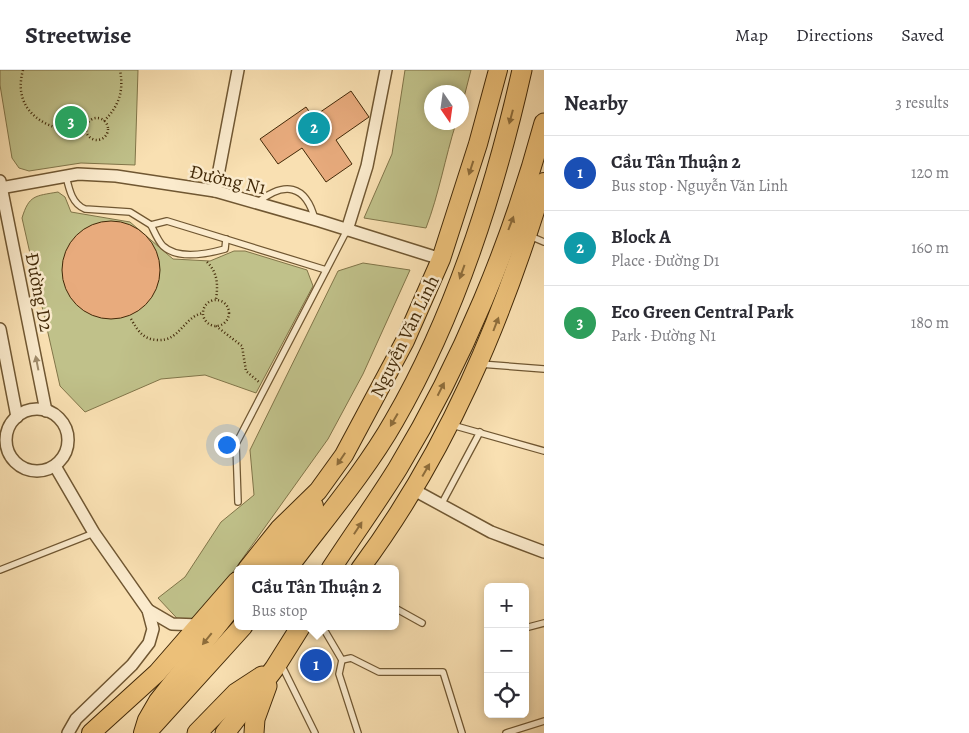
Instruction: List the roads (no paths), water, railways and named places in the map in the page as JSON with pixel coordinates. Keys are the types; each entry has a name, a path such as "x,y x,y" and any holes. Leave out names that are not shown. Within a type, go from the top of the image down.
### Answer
{"highway":[{"name":"Nguyễn Văn Linh","path":"291,565 394,422 435,338 480,224 498,167 522,70"},
{"path":"334,565 398,467 441,389 487,288 530,175 544,123"},
{"path":"144,733 239,630"},
{"path":"225,733 301,630"},
{"path":"197,733 236,693 277,664"},
{"path":"254,733 255,719 277,664"}],"main road":[{"name":"Nguyễn Văn Linh","path":"250,565 279,529 318,491 344,455 405,341 441,259 478,144 498,70"},
{"path":"363,565 393,525 414,490 480,364 536,238 544,182"},
{"path":"267,565 313,510 318,491"},
{"path":"144,733 147,720 158,701 229,601 234,588"},
{"path":"91,733 157,673 199,625 229,601"}],"street":[{"path":"214,191 238,70"},
{"path":"347,230 370,150 386,70"},
{"name":"Đường N1","path":"0,185 78,174 116,176 214,191 441,259"},
{"name":"Đường D2","path":"0,185 46,411"},
{"path":"0,329 17,417"},
{"path":"31,410 46,411 59,419 67,432 65,454 55,466 34,471 20,466 5,457 7,435 17,417 31,410"},
{"path":"55,466 94,533 148,610 153,629 149,643 126,671 76,719 68,733"},
{"path":"414,490 491,532 544,552"},
{"path":"148,610 172,624 199,625"}],"lane":[{"path":"66,176 71,194 79,206 85,209 130,212 151,225 163,246 185,255 201,255 225,249 226,239"},
{"path":"257,203 271,192 283,190 301,192 311,202 315,220"},
{"path":"151,225 167,221 326,270"},
{"path":"238,502 236,444 347,230"},
{"path":"480,364 544,369"},
{"path":"450,424 544,451"},
{"path":"441,505 480,432"},
{"path":"0,570 94,533"},
{"path":"399,610 422,623"},
{"path":"529,627 544,623"},
{"path":"324,630 342,660 339,674 358,733"},
{"path":"342,660 351,658 379,672 443,672 462,733"},
{"path":"277,664 315,733"},
{"path":"506,733 544,721"}],"place":[{"name":"Eco Green Central Park","path":"71,122"},
{"name":"Block A","path":"314,128"},
{"name":"Cầu Tân Thuận 2","path":"316,665"}]}
